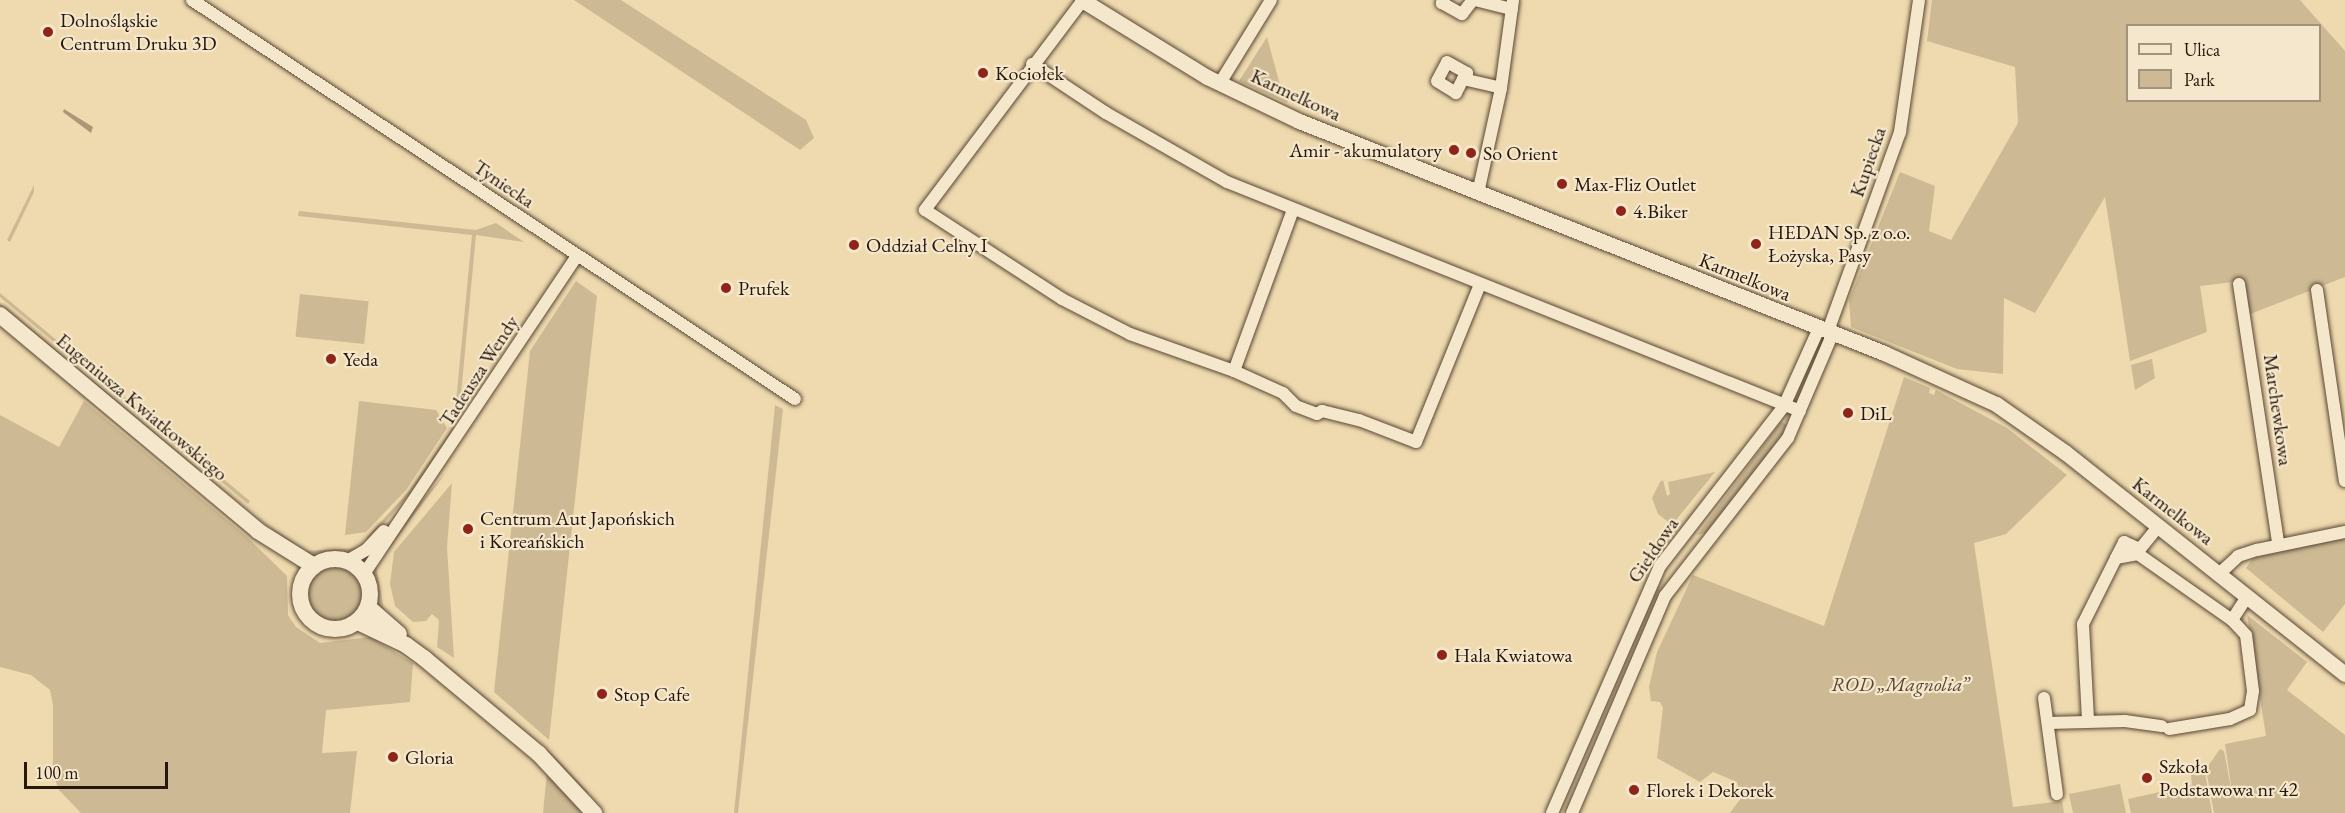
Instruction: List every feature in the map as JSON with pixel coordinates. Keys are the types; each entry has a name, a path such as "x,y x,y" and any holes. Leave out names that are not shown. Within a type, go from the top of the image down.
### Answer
{"main road":[{"name":"Eugeniusza Kwiatkowskiego","path":"0,315 258,531 303,580"},
{"name":"Eugeniusza Kwiatkowskiego","path":"258,531 314,566"},
{"path":"330,560 347,561 364,574 371,593 368,607 358,621 340,630 314,623 300,600 303,580 314,566 330,560"},
{"path":"368,607 406,645 538,754 594,813"},
{"path":"358,621 406,645"}],"street":[{"name":"Tyniecka","path":"192,0 795,399"},
{"path":"1082,0 925,210 1072,304 1130,334 1234,371 1283,393 1296,406 1317,414 1322,411 1359,420 1416,442 1480,284"},
{"name":"Karmelkowa","path":"1082,0 1220,83 1347,142 1826,331 1996,404 2066,453 2345,674"},
{"path":"1220,83 1271,0"},
{"path":"1444,0 1442,3 1462,14 1474,0 1512,4 1501,88 1478,193"},
{"name":"Kupiecka","path":"1826,331 1900,132 1919,0"},
{"path":"1032,64 1177,156 1227,182 1800,411"},
{"path":"1463,80 1501,88"},
{"path":"1234,371 1293,210"},
{"name":"Tadeusza Wendy","path":"364,574 578,256"},
{"name":"Marchewkowa","path":"2239,284 2278,543"},
{"path":"2317,290 2345,481"},
{"name":"Giełdowa","path":"1552,813 1644,596 1681,539 1784,406 1826,331"},
{"name":"Giełdowa","path":"1572,813 1665,596 1696,553 1774,459 1800,411 1826,331"},
{"name":"Tadeusza Wendy","path":"347,561 366,550 410,505"},
{"path":"2088,720 2083,624 2116,558 2139,551 2154,532"},
{"path":"2219,574 2238,556 2278,543 2345,532"},
{"path":"1681,539 1696,553"},
{"path":"2048,723 2088,720 2166,728 2230,719 2250,710 2253,691 2246,635 2232,620 2139,551"},
{"path":"2232,620 2247,597"},
{"path":"1608,681 1624,688"},
{"path":"2044,698 2057,794"},
{"path":"1593,717 1609,724"}],"green space":[{"path":"574,0 621,0 806,120 814,138 800,150"},
{"path":"1932,0 2300,0 2345,51 2345,277 2248,315 2242,281 2200,286 2207,332 2130,361 2105,197 2035,313 2004,298 2003,374 1957,369 1851,327 1849,300 1900,172 1935,186 1929,231 1951,240 2018,123 2015,67 1927,41"},
{"path":"1267,37 1280,85 1292,90 1287,103 1239,81"},
{"path":"34,185 34,192 10,242 7,240"},
{"path":"299,211 476,230 496,223 524,242 476,235 460,405 456,402 472,235 298,216"},
{"path":"576,281 597,296 549,740 494,692 530,351"},
{"path":"0,293 250,501 248,504 0,297"},
{"path":"300,294 369,301 364,344 296,337"},
{"path":"0,303 243,506 0,308"},
{"path":"2152,359 2155,378 2135,390 2131,365"},
{"name":"ROD „Magnolia”","path":"1904,377 1930,388 1929,393 1934,395 1936,390 2007,428 2067,475 2006,534 1974,543 2013,807 2062,801 2064,813 1730,813 1741,798 1737,782 1713,772 1700,782 1657,758 1663,708 1660,702 1651,701 1649,687 1657,652 1693,575 1824,626"},
{"path":"84,401 246,536 287,576 288,615 296,627 320,643 370,637 413,663 410,702 326,710 322,753 357,751 350,813 81,813 59,790 53,774 53,705 50,690 31,675 0,667 0,415 59,447"},
{"path":"359,401 436,410 447,428 406,490 366,532 345,535"},
{"path":"775,405 783,409 738,813 734,813"},
{"path":"1781,422 1787,425 1783,435 1706,533 1697,535"},
{"path":"454,426 454,432 423,479 367,543 367,537 409,491"},
{"path":"447,471 385,554 383,554 407,518"},
{"path":"1715,472 1672,525 1658,514 1652,498 1660,482 1663,480 1667,496 1670,494 1668,482"},
{"path":"452,483 447,547 454,658 437,647 439,620 432,614 426,621 413,622 395,606 390,584 394,552"},
{"path":"256,516 305,551 357,548 350,553 308,556"},
{"path":"2345,539 2345,604 2323,632 2246,568 2253,558 2283,549"},
{"path":"376,565 384,610 417,644 379,609 373,574"},
{"path":"335,568 345,570 354,576 360,585 362,595 360,605 354,614 345,620 335,622 325,620 316,614 310,605 308,595 310,585 316,576 325,570"},
{"path":"2247,615 2307,662 2287,690 2345,735 2345,813 2214,813 2206,769 2220,749 2224,751 2233,799 2225,744 2266,736"},
{"path":"431,652 556,758 589,793 583,791"},
{"path":"547,772 584,813 543,813"},
{"path":"2205,773 2212,813 2131,813 2128,799 2192,785 2191,775"},
{"path":"2120,784 2126,813 2073,813 2069,794"}],"shaded area":[{"path":"64,109 93,127 91,133 63,112"}],"place":[{"name":"Dolnośląskie Centrum Druku 3D","path":"48,32"},
{"name":"Kociołek","path":"983,73"},
{"name":"Amir - akumulatory","path":"1454,150"},
{"name":"So Orient","path":"1471,153"},
{"name":"Max-Fliz Outlet","path":"1562,184"},
{"name":"4.Biker","path":"1621,211"},
{"name":"HEDAN Sp. z o.o. Łożyska, Pasy","path":"1756,244"},
{"name":"Oddział Celny I","path":"854,245"},
{"name":"Prufek","path":"726,288"},
{"name":"Yeda","path":"331,359"},
{"name":"DiL","path":"1848,413"},
{"name":"Centrum Aut Japońskich i Koreańskich","path":"468,529"},
{"name":"Hala Kwiatowa","path":"1442,655"},
{"name":"Stop Cafe","path":"602,694"},
{"name":"Gloria","path":"393,757"},
{"name":"Szkoła Podstawowa nr 42","path":"2147,778"},
{"name":"Florek i Dekorek","path":"1634,790"}]}
